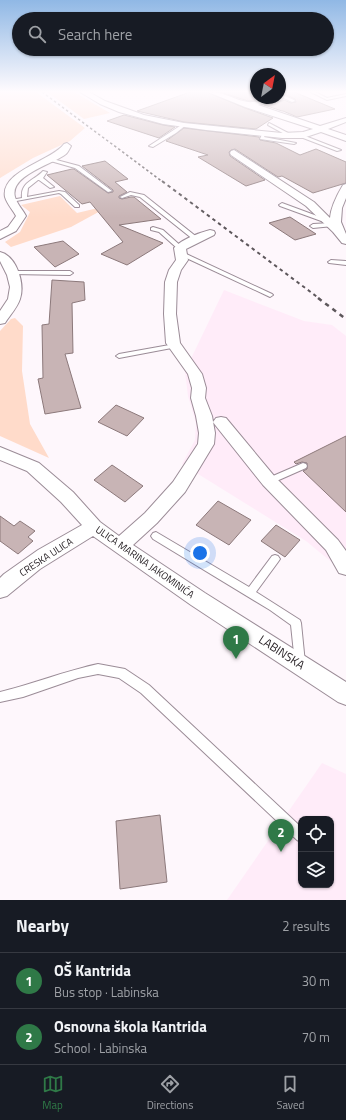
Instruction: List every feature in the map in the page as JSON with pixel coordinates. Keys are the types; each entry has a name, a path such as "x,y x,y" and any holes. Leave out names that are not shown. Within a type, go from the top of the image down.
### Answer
{"street":[{"path":"276,134 303,134"},
{"path":"332,134 346,138"},
{"path":"0,236 12,229 21,216 10,196 10,188 17,179 62,152 67,146"},
{"path":"234,153 310,204 346,241"},
{"path":"331,225 346,187"},
{"path":"120,546 151,518 179,487 206,444 207,433 204,416 198,398 199,388 195,374 173,343 170,314 171,282 175,270 182,260 181,251 196,239 210,233"},
{"path":"0,255 13,273 15,284 14,299 0,320"},
{"path":"221,422 269,481 332,545 346,567"},
{"name":"ULICA MARINA JAKOMINIĆA","path":"0,453 33,467 67,497 94,527 198,599"},
{"name":"CRESKA ULICA","path":"0,590 19,573 49,552 94,527"},
{"name":"LABINSKA","path":"198,599 346,694"}],"lane":[{"path":"151,146 171,134"},
{"path":"263,134 261,138 294,143"},
{"path":"299,135 339,150"},
{"path":"50,159 77,167 110,191"},
{"path":"25,198 24,193 27,184 40,178 45,172"},
{"path":"40,178 52,187"},
{"path":"13,201 59,192 63,193 77,206"},
{"path":"122,197 130,193 142,196 196,239"},
{"path":"282,205 331,225"},
{"path":"313,226 331,225"},
{"path":"153,229 161,231 181,251 270,295"},
{"path":"331,262 346,263"},
{"path":"13,273 70,273"},
{"path":"118,356 176,346"},
{"path":"269,481 303,466"},
{"path":"156,536 296,622 300,664"},
{"path":"250,593 275,559"},
{"path":"0,697 23,692 78,673 98,669 121,673 145,689 298,833"}],"shaded area":[{"path":"0,134 78,134 70,141 33,158 0,178"},
{"path":"60,196 77,213 102,207 104,209 71,227 11,247 5,242 20,232 30,212 21,205"},
{"path":"224,290 304,321 332,325 346,336 346,574 306,541 182,464 195,440 196,423 188,396 185,371"},
{"path":"15,318 23,326 22,371 30,424 49,458 0,436 0,331 11,319"},
{"path":"322,763 346,774 346,900 227,900"}],"building":[{"path":"147,134 165,134 159,138"},
{"path":"176,134 234,134 259,137 260,140 276,143 300,155 316,149 346,162 346,183 313,193 282,176 278,177 235,149 231,150 229,152 230,156 265,180 246,186 198,157 208,155 166,141"},
{"path":"105,161 128,179 115,182 127,192 119,196 119,198 134,197 161,219 119,225 163,243 127,265 101,254 123,242 90,202 82,204 47,175 74,169 108,193 113,192 113,190 82,166"},
{"path":"290,217 316,234 295,240 269,223"},
{"path":"63,241 79,254 55,267 34,247"},
{"path":"52,280 84,282 85,300 72,303 73,353 65,354 81,408 45,414 38,379 43,378 42,325 49,324"},
{"path":"116,405 144,418 127,436 98,422"},
{"path":"346,436 346,512 303,471 307,469 307,463 302,462 296,464 294,462"},
{"path":"112,465 143,486 125,502 94,480"},
{"path":"218,501 251,520 229,545 196,525"},
{"path":"0,516 14,526 20,521 35,531 28,537 33,541 18,554 0,541"},
{"path":"276,525 300,540 285,557 261,541"},
{"path":"160,815 167,882 120,889 116,821"}],"railway":[{"path":"98,134 163,182"},
{"path":"162,181 320,299"},
{"path":"318,298 346,319"}],"place":[{"name":"OŠ Kantrida","path":"236,659"},
{"name":"Osnovna škola Kantrida","path":"281,852"}]}
